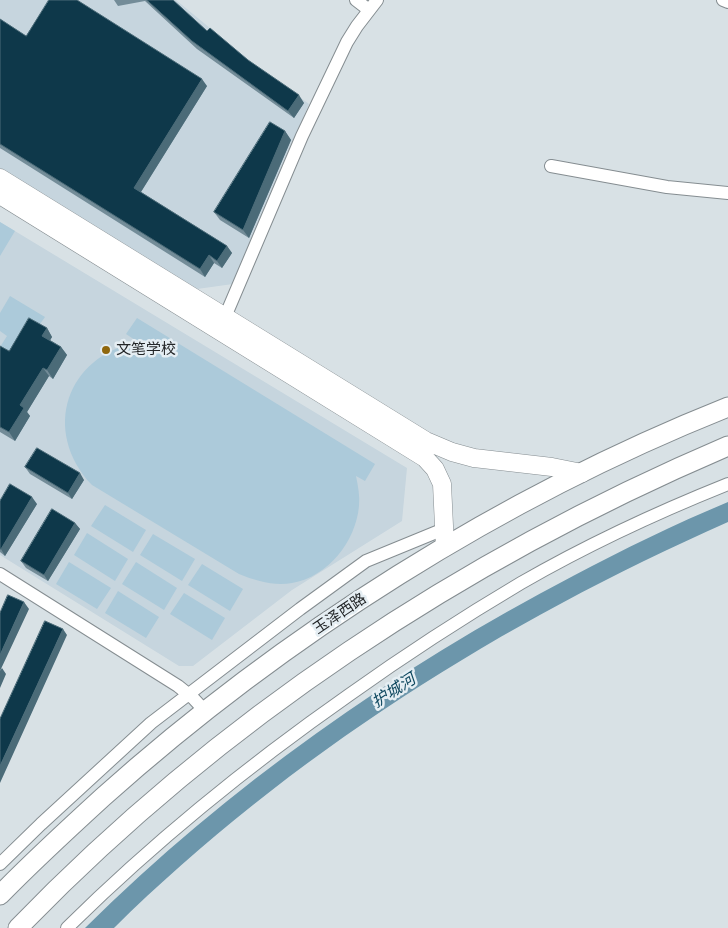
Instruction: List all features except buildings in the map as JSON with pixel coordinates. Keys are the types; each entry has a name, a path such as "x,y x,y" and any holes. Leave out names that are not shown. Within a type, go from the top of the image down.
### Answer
{"main road":[{"name":"玉泽西路","path":"0,895 41,854 125,778 205,711 445,538 498,517 582,473 728,406"},
{"path":"18,928 103,846 195,766 284,696 340,657 420,605 515,549 621,494 728,446"}],"street":[{"path":"226,317 302,136 347,42 373,5 356,0"},
{"path":"723,0 728,2"},
{"path":"551,166 667,187 728,193"},
{"path":"0,178 426,441 452,452 468,456 582,473"},
{"path":"0,195 419,453 435,469 442,484 445,538 366,561 300,609 151,722 95,772 0,864"},
{"path":"68,928 152,848 215,795 324,712 406,656 523,582 666,510 728,484"},
{"path":"0,574 189,694 205,711"}],"shaded area":[{"path":"0,0 176,0 250,61 309,104 233,284 197,289 0,168"},
{"name":"文笔学校","path":"0,222 407,468 402,521 292,590 193,666 179,666 0,555"},
{"path":"0,222 15,231 0,256"},
{"path":"10,296 45,317 15,359 0,347 7,336 0,331 0,313"},
{"path":"137,318 375,464 365,481 356,476 359,495 357,519 346,544 328,565 305,579 292,583 279,584 258,581 239,574 92,485 76,464 68,442 65,420 69,398 78,379 93,363 113,350 138,342 126,334"},
{"path":"105,505 146,530 133,552 91,526"},
{"path":"87,533 128,559 115,581 74,555"},
{"path":"153,534 195,559 182,581 140,555"},
{"path":"69,562 111,588 97,609 56,584"},
{"path":"136,562 177,588 164,610 122,584"},
{"path":"202,564 243,589 230,611 188,585"},
{"path":"118,591 159,617 146,638 105,613"},
{"path":"184,593 225,618 212,640 170,614"}],"water":[{"name":"护城河","path":"728,502 728,522 644,561 562,603 481,649 403,697 326,749 253,805 182,865 114,928 85,928 197,826 255,779 378,691 442,650 573,576 650,537"}],"place":[{"name":"文笔学校","path":"106,350"}]}
